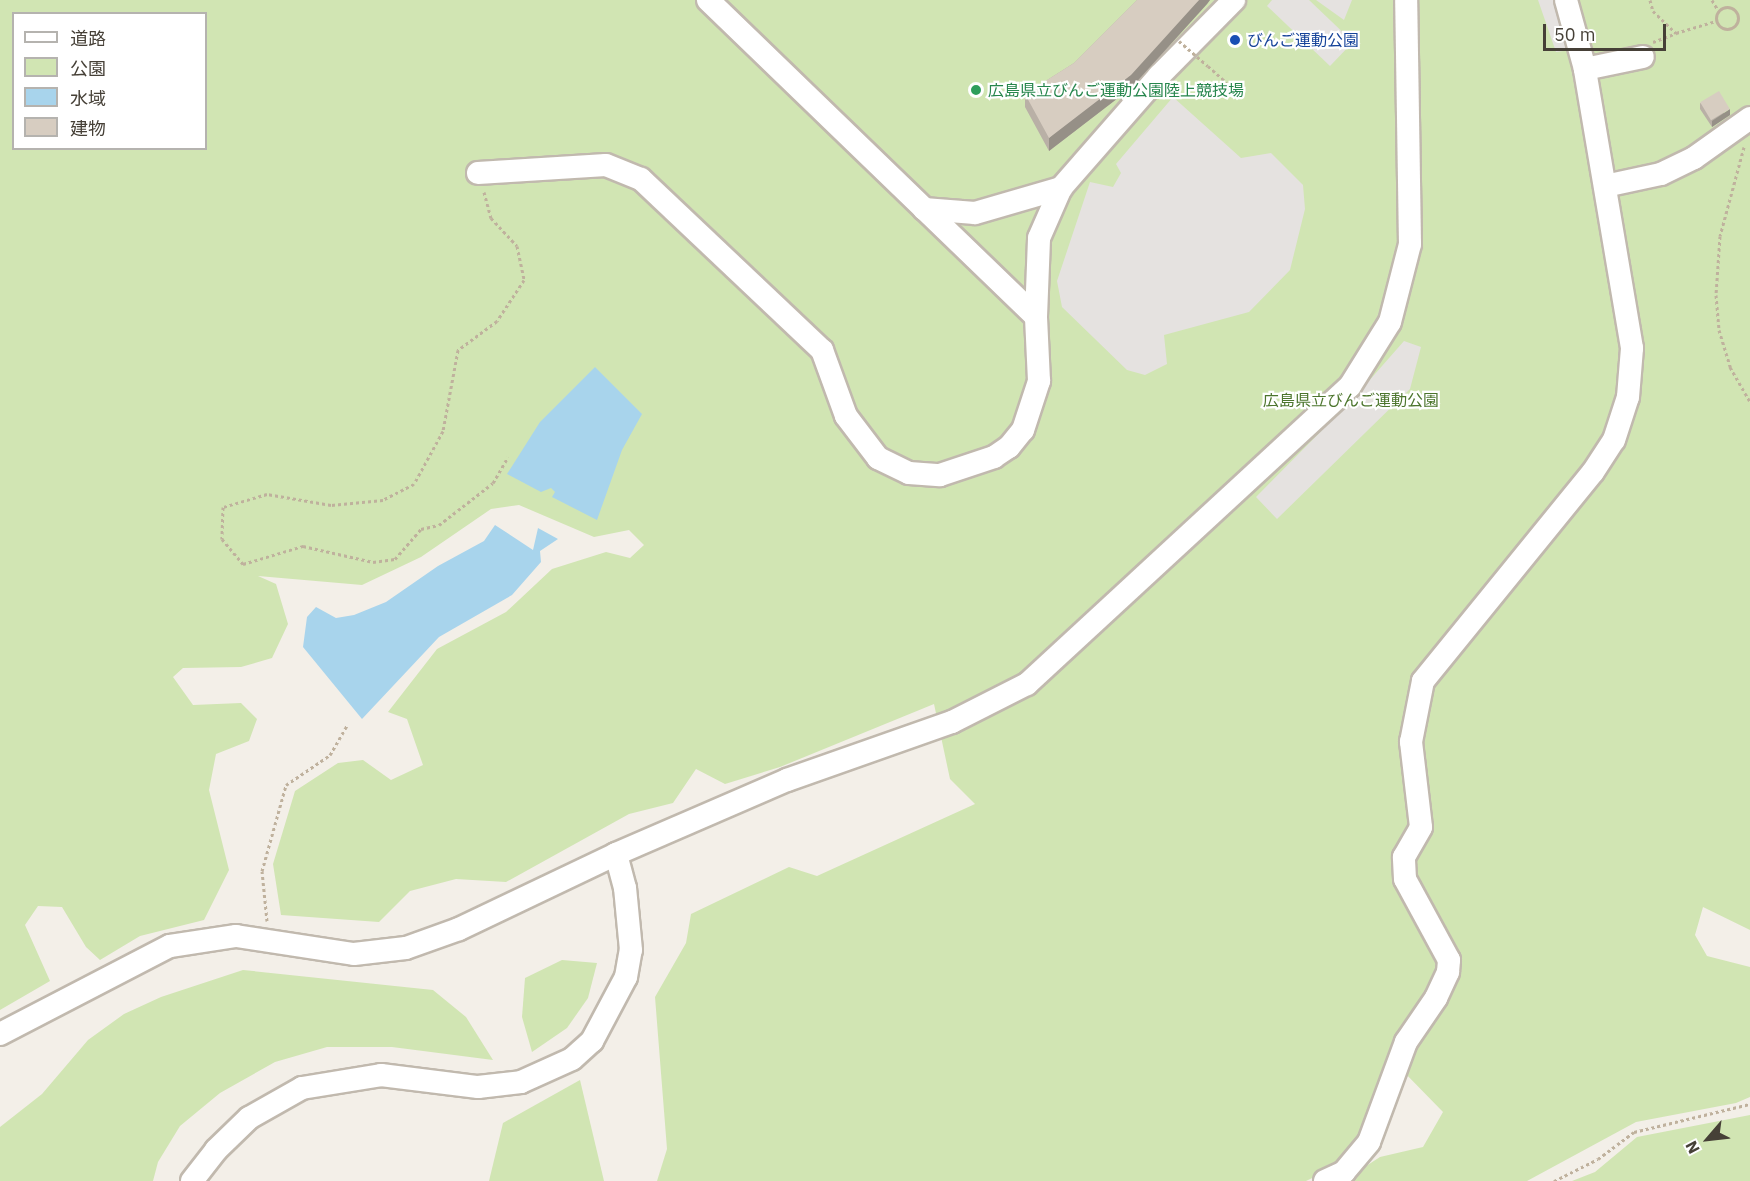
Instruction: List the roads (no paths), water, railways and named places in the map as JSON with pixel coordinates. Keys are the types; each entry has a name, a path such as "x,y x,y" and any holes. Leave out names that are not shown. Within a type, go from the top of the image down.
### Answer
{"street":[{"path":"708,0 1036,317"},
{"path":"478,173 606,165 641,179 822,350 846,416 878,458 909,473 940,475 974,465 1009,447 1023,430 1039,381 1036,317 1038,238 1061,188 1159,76 1234,0"},
{"path":"0,1034 170,946 236,936 354,954 406,948 459,929 616,854 787,780 952,722 1027,684 1350,386 1390,322 1410,244 1406,0"},
{"path":"1325,1181 1344,1172 1369,1142 1406,1042 1436,998 1448,972 1446,951 1405,879 1404,857 1421,827 1412,742 1423,681 1593,472 1614,440 1628,397 1632,348 1585,69 1566,0"},
{"path":"1585,69 1646,50"},
{"path":"1605,186 1661,174 1694,158 1747,120"},
{"path":"924,209 975,213 1061,188"},
{"path":"192,1181 216,1150 249,1118 302,1088 381,1075 478,1087 521,1082 572,1059 592,1041 612,1011 626,977 631,950 625,888 616,854"}],"water":[{"path":"595,367 642,414 622,450 597,520 552,497 555,492 551,488 541,492 507,474 540,422"},
{"path":"495,525 533,550 538,528 558,539 540,551 541,562 512,595 439,637 362,719 303,647 307,617 316,607 336,618 354,615 386,602 438,566 484,541"}],"place":[{"name":"びんご運動公園","path":"1235,40"},
{"name":"広島県立びんご運動公園陸上競技場","path":"976,90"}],"park label":[{"name":"広島県立びんご運動公園","path":"1351,400"}]}
